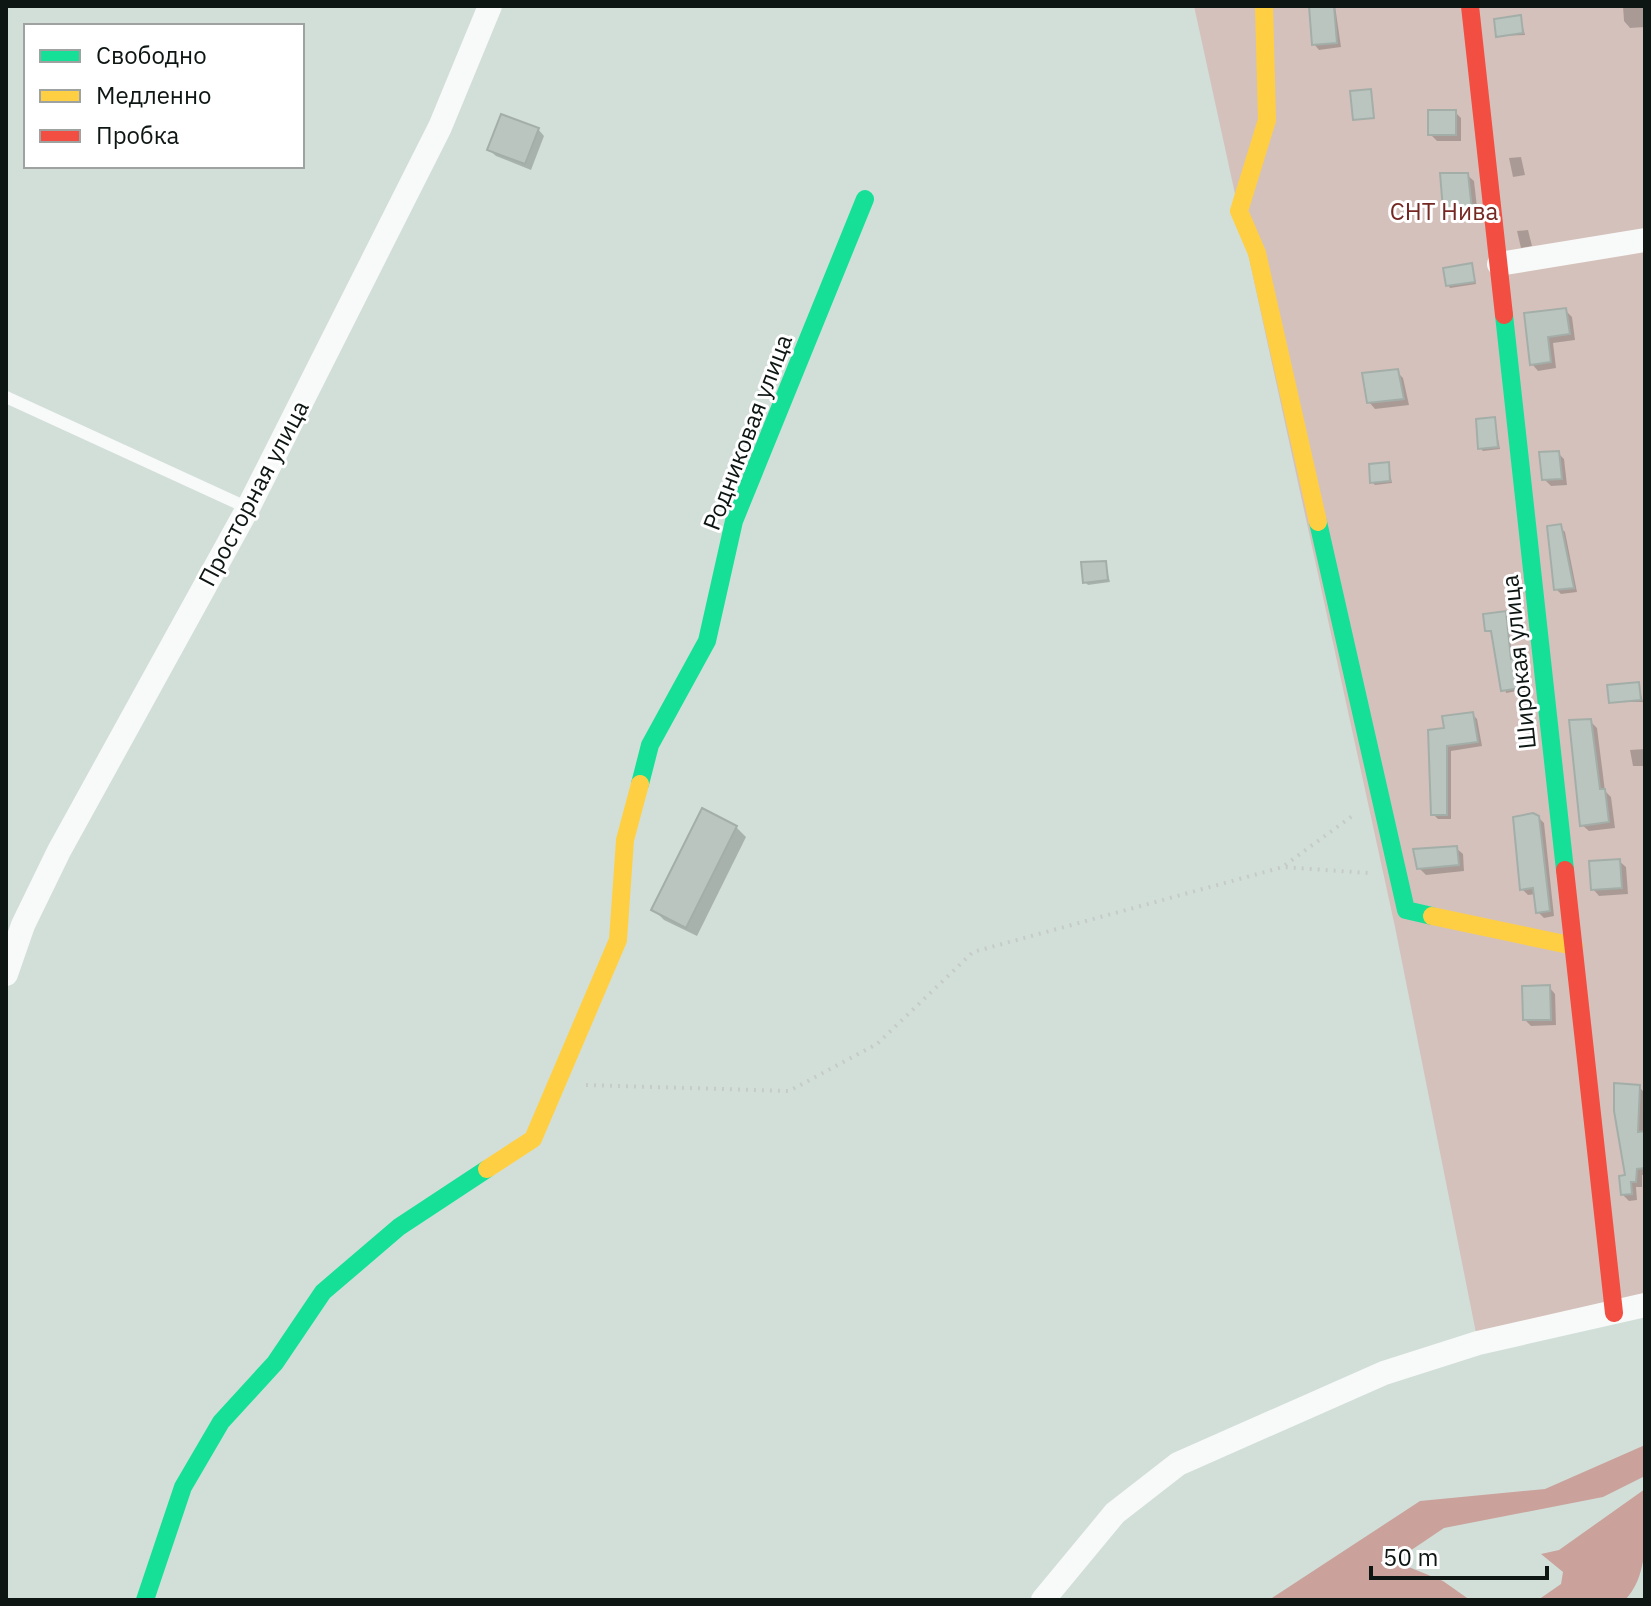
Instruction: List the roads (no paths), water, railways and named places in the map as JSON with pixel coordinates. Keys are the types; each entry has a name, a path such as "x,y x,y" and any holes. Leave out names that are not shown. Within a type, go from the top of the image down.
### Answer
{"street":[{"name":"Просторная улица","path":"6,974 23,925 59,851 248,508 440,127 490,6"},
{"path":"1264,6 1267,120 1239,211 1257,253 1406,910 1574,946"},
{"name":"Широкая улица","path":"1470,6 1614,1313"},
{"name":"Родниковая улица","path":"145,1600 183,1487 221,1422 275,1363 323,1292 399,1227 533,1139 618,940 625,840 650,745 707,641 734,521 865,199"},
{"path":"1499,264 1645,240"},
{"path":"1043,1600 1115,1513 1178,1464 1384,1373 1478,1343 1645,1305"}],"lane":[{"path":"6,397 248,508"}],"park label":[{"name":"СНТ Нива","path":"1444,211"}]}
